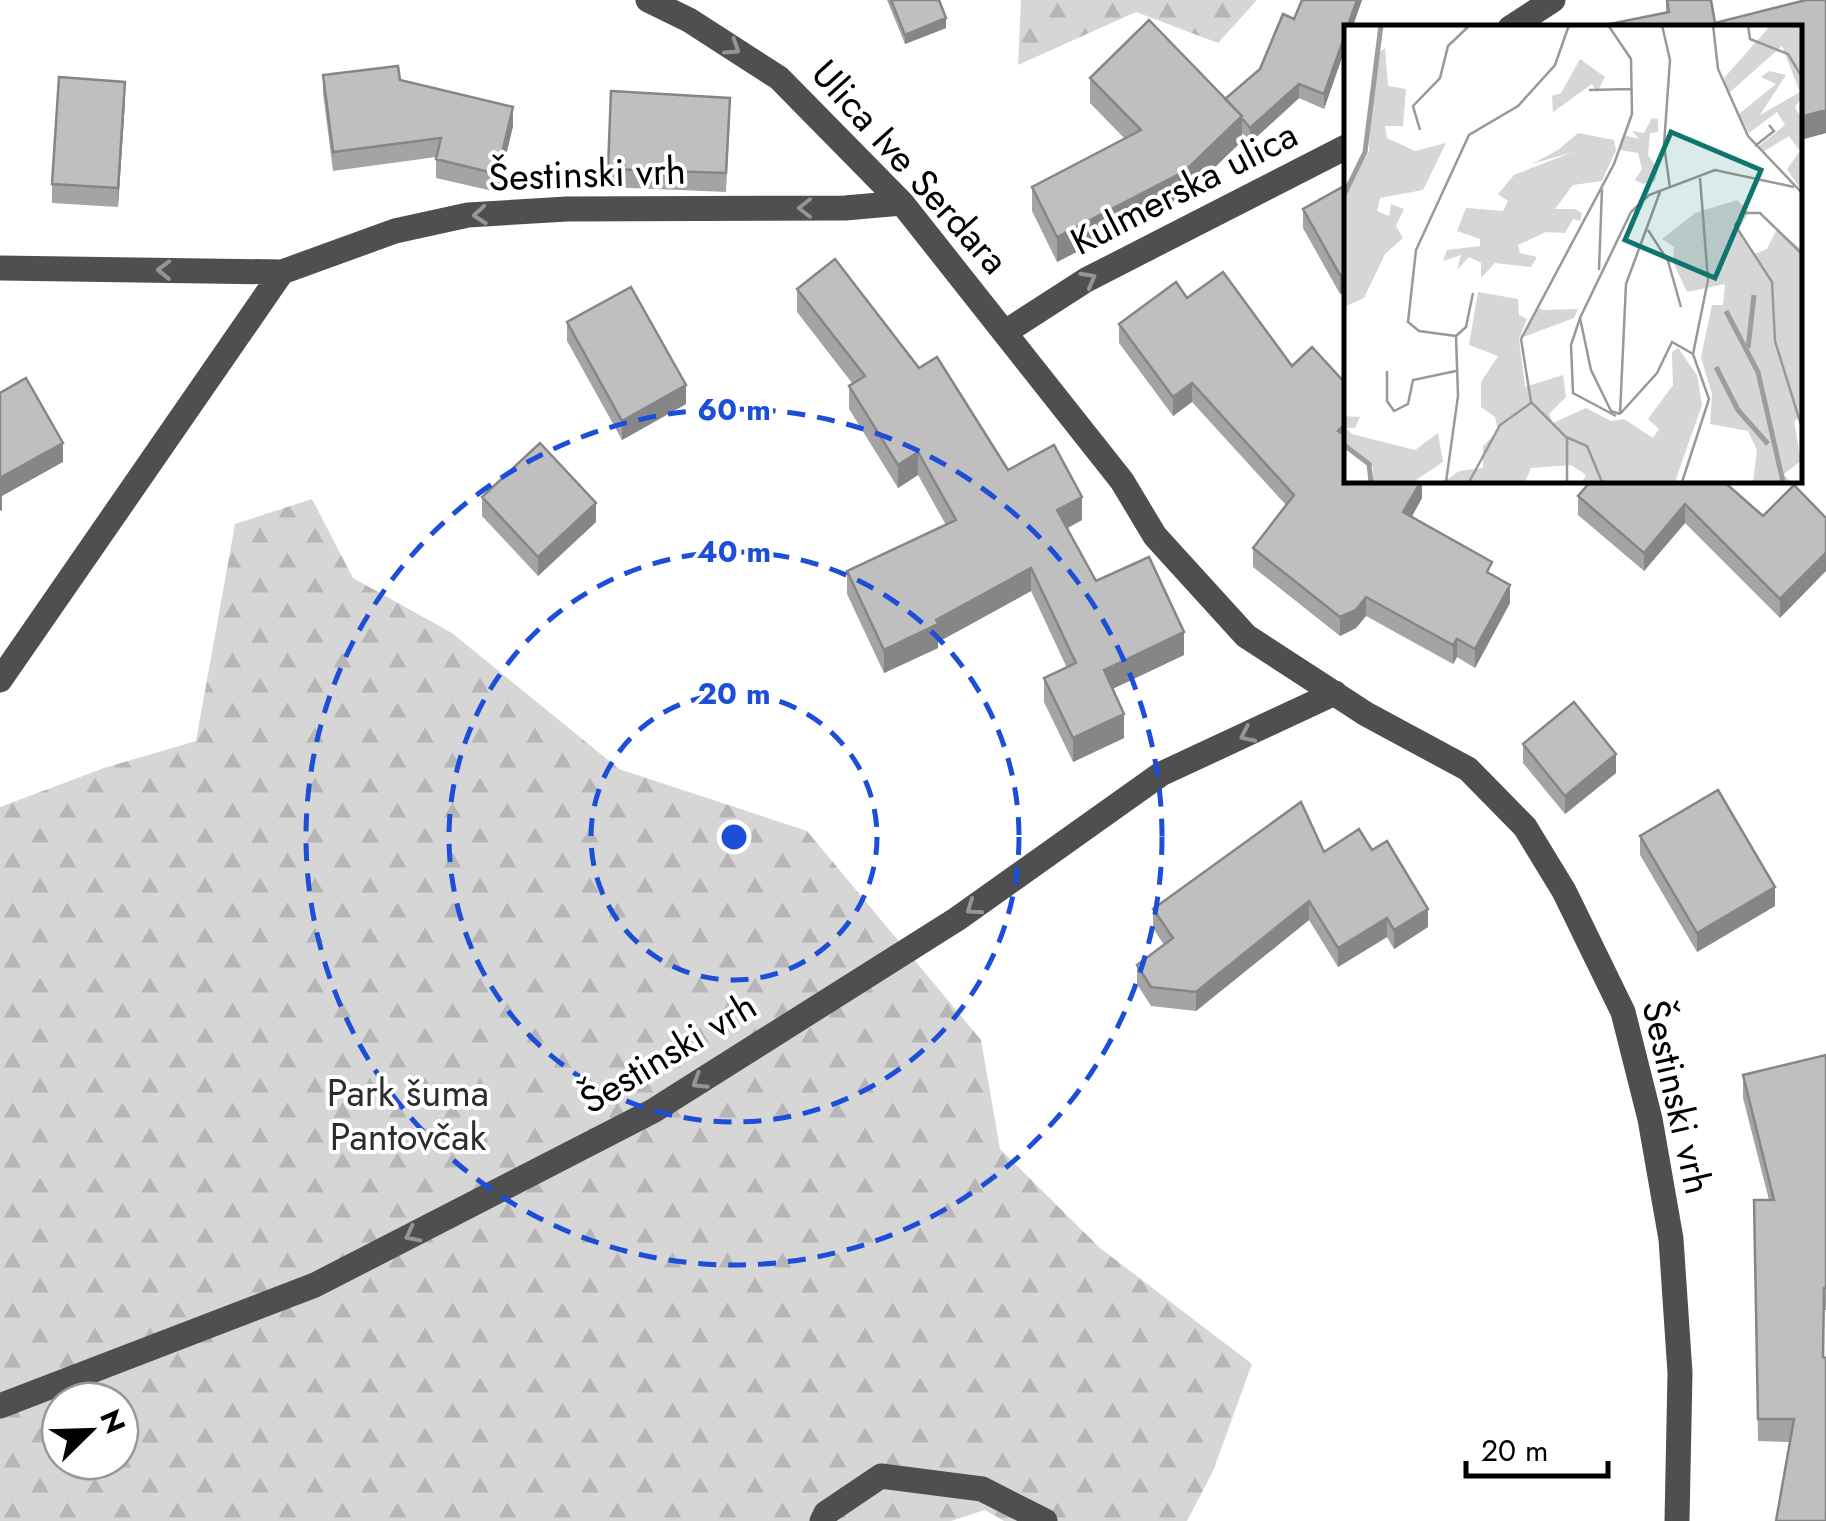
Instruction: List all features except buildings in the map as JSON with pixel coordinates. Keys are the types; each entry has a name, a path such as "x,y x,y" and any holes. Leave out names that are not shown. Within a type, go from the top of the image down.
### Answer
{"street":[{"name":"Ulica Ive Serdara","path":"648,0 689,20 778,78 902,203 1007,331"},
{"path":"1515,25 1553,0"},
{"name":"Kulmerska ulica","path":"1007,331 1086,280 1344,149"},
{"name":"Šestinski vrh","path":"0,268 282,272 395,231 468,216 567,209 902,203"},
{"path":"0,680 282,272"},
{"name":"Šestinski vrh","path":"1007,331 1038,379 1122,481 1155,536 1207,597 1246,636 1335,694 1468,769 1525,827 1564,891 1623,1012 1650,1118 1671,1239 1680,1372 1677,1521"},
{"name":"Šestinski vrh","path":"0,1406 315,1285 652,1111 957,920 1161,774 1335,694"},
{"path":"822,1521 826,1513 881,1476 982,1489 1046,1521"}],"green space":[{"path":"1021,0 1257,0 1218,43 1136,12 1018,65"},
{"name":"Park šuma Pantovčak","path":"312,499 353,578 452,633 619,769 807,831 981,1040 1000,1149 1100,1248 1252,1364 1213,1471 1187,1521 1004,1521 985,1510 951,1521 0,1521 0,807 104,768 196,741 235,524"}]}
